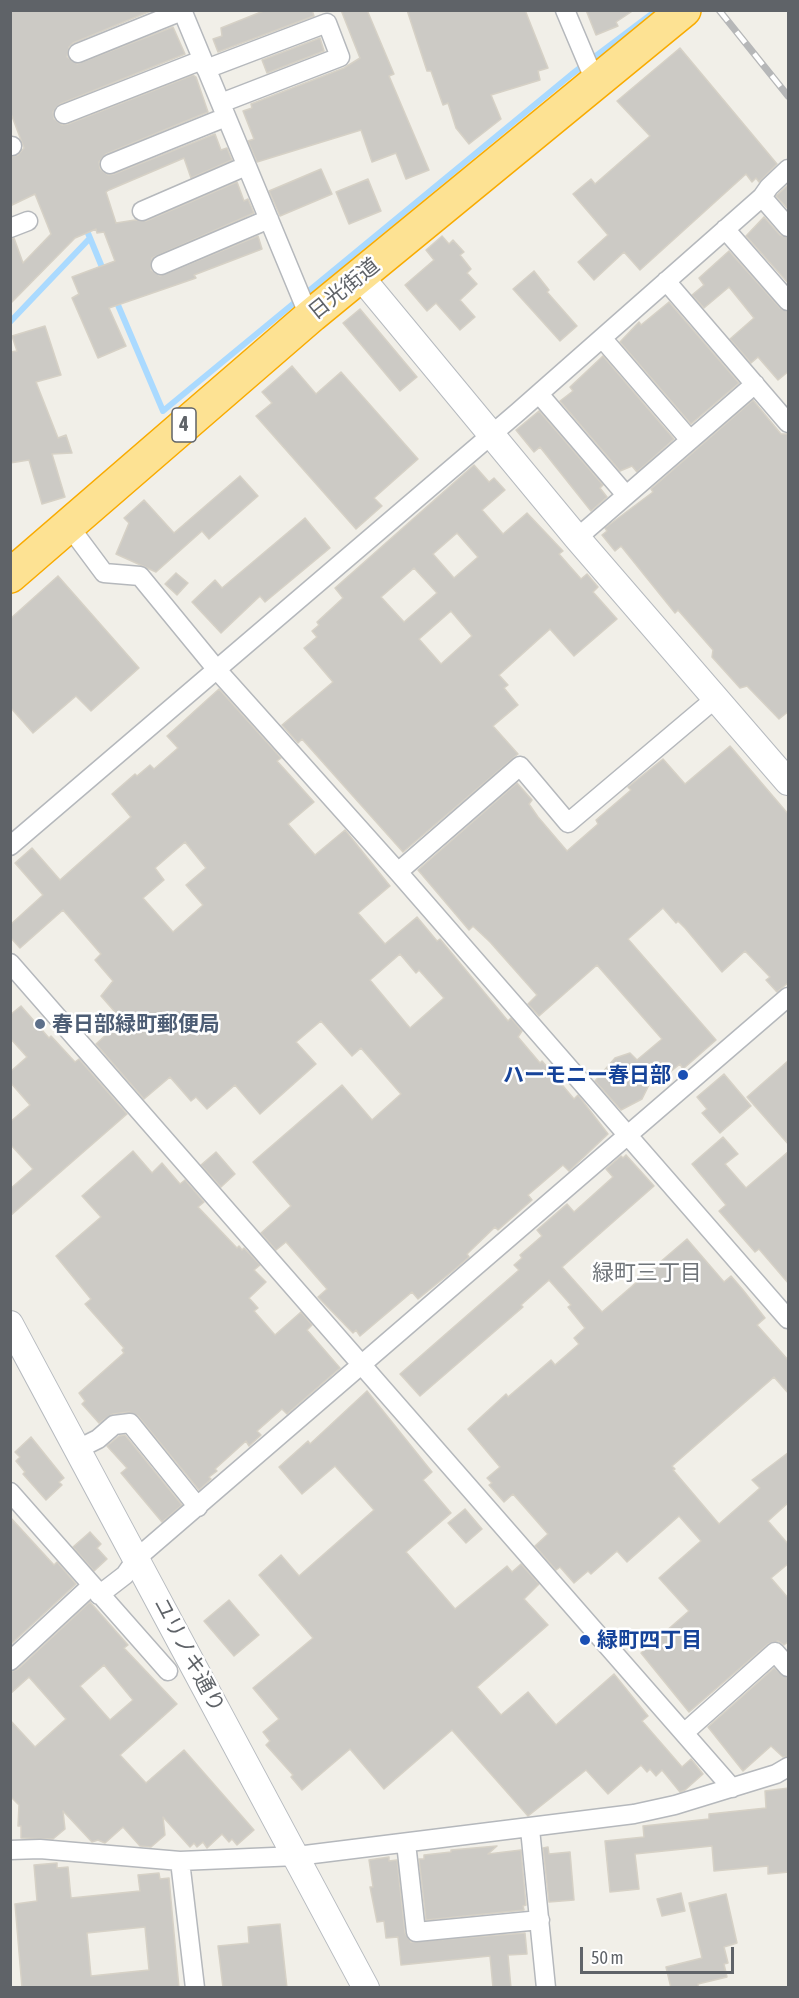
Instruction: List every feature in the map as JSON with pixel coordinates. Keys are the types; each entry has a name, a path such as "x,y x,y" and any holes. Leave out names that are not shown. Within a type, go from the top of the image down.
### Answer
{"highway":[{"name":"日光街道","path":"11,572 69,525 312,315 684,10"}],"street":[{"path":"565,10 595,81"},
{"path":"78,53 182,11 304,304 312,315"},
{"path":"63,114 327,23 340,57 110,164"},
{"path":"142,211 246,166"},
{"path":"10,846 218,671 539,394 762,196 789,169"},
{"path":"762,196 789,227"},
{"path":"161,265 268,219"},
{"path":"10,228 28,221"},
{"path":"725,229 789,301"},
{"path":"360,276 577,538 789,782"},
{"path":"666,281 789,423"},
{"path":"602,338 690,440"},
{"path":"577,538 755,384"},
{"path":"539,394 627,495"},
{"path":"69,525 104,573 140,576 218,671 398,872 789,1319"},
{"path":"398,872 520,766 568,823 716,698"},
{"path":"10,963 732,1788"},
{"path":"10,1661 95,1591 125,1575 138,1558 789,997"},
{"name":"ユリノキ通り","path":"10,1324 138,1558 366,1988"},
{"path":"78,1449 98,1439 114,1425 130,1423 198,1507"},
{"path":"10,1492 168,1671"},
{"path":"684,1734 775,1652 789,1667"},
{"path":"10,1850 40,1850 180,1861 297,1856 530,1829 634,1814 675,1805 732,1788 789,1767"},
{"path":"530,1829 546,1988"},
{"path":"406,1843 416,1932 540,1920"},
{"path":"180,1861 195,1988"}],"building":[{"path":"10,10 153,10 73,43 69,47 67,57 77,64 173,27 185,54 60,104 53,112 54,119 62,125 68,124 193,75 196,77 208,112 106,154 99,162 100,169 108,175 114,174 215,134 221,150 227,148 232,160 191,178 184,158 109,190 106,192 116,223 146,221 237,182 244,201 248,199 254,213 152,258 151,270 160,276 258,236 262,249 194,275 196,278 109,308 126,346 98,358 72,298 79,294 72,277 115,261 104,232 97,233 96,229 75,238 10,304 10,239 14,238 23,263 51,234 35,194 10,206 10,157 18,155 24,148 10,111"},
{"path":"266,10 312,10 314,16 218,52 213,39 222,36 221,28"},
{"path":"341,10 367,10 394,74 389,76 429,170 406,179 396,153 372,162 361,130 257,162 248,141 254,139 243,111 252,108 251,104 344,68 360,58"},
{"path":"407,10 525,10 548,68 538,71 540,80 491,95 501,119 469,144 456,128 448,103 443,105 431,71 427,71"},
{"path":"586,10 634,10 616,22 618,26 596,35"},
{"path":"320,38 324,51 267,73 262,60"},
{"path":"680,48 777,164 759,182 756,178 752,182 746,174 640,270 624,252 594,280 578,262 608,235 573,194 591,179 595,184 650,136 617,101"},
{"path":"321,169 332,194 280,216 269,191"},
{"path":"368,179 381,211 349,224 336,192"},
{"path":"789,184 789,210 776,196"},
{"path":"764,217 780,235 789,238 789,284 746,236"},
{"path":"442,236 449,244 453,240 464,252 460,255 471,269 467,273 477,284 460,300 475,317 460,330 436,303 427,311 405,285 434,260 426,250"},
{"path":"729,251 780,308 789,312 789,371 778,380 758,357 751,363 730,339 754,318 729,287 704,308 692,295 704,285 699,278"},
{"path":"534,271 549,290 547,292 577,326 560,341 513,289"},
{"path":"669,302 739,383 691,424 620,342 639,322 641,325"},
{"path":"360,309 417,377 400,391 343,323"},
{"path":"45,326 61,375 36,382 58,438 66,435 72,453 52,454 65,497 42,504 29,460 10,463 10,352 17,351 12,336"},
{"path":"603,356 674,439 637,472 632,466 620,471 560,401 573,391 570,387"},
{"path":"292,366 316,394 341,372 418,459 374,498 382,506 356,529 256,416 272,403 262,392"},
{"path":"753,400 781,434 789,434 789,711 779,719 747,686 740,688 712,657 713,650 678,610 675,613 621,546 615,551 602,535 607,531 605,528 653,492 651,489"},
{"path":"539,411 603,485 600,488 607,497 591,511 540,447 534,452 516,430"},
{"path":"474,465 489,482 494,478 505,490 482,510 503,534 527,513 563,551 559,554 581,579 587,574 598,587 593,592 617,619 574,656 550,629 499,675 508,685 504,688 518,705 493,726 518,754 403,852 302,739 298,743 282,725 333,682 304,648 317,637 312,631 319,625 317,622 343,598 335,588","holes":["457,533 478,557 454,578 433,554","414,568 437,593 404,622 381,597","451,611 472,636 441,664 419,639"]},
{"path":"240,476 258,496 209,539 202,531 156,572 116,554 129,523 124,518 144,500 174,533"},
{"path":"305,518 330,548 265,602 260,596 221,633 192,602 215,580 222,588"},
{"path":"176,573 188,583 177,595 165,584"},
{"path":"58,576 139,668 91,711 76,696 33,733 10,707 10,619"},
{"path":"219,689 281,758 277,761 314,802 288,824 315,855 345,830 390,886 358,913 385,944 417,917 437,941 440,939 508,1021 511,1018 522,1031 518,1037 540,1063 542,1061 574,1099 578,1095 608,1134 569,1171 563,1165 528,1195 532,1200 498,1230 495,1227 467,1254 469,1257 455,1269 418,1299 412,1292 360,1336 356,1330 353,1333 318,1297 327,1289 286,1242 276,1250 261,1233 291,1206 253,1162 342,1085 372,1120 401,1094 361,1048 352,1056 321,1021 296,1042 316,1064 260,1114 235,1085 207,1109 196,1097 191,1101 170,1077 144,1099 96,1044 122,1020 101,996 113,981 95,960 101,954 63,910 20,948 10,937 10,925 43,895 15,863 32,848 60,880 131,817 112,794 135,774 137,776 150,765 154,769 178,748 167,736","holes":["185,842 206,868 186,885 203,905 173,932 143,898 164,880 155,868","400,954 416,973 419,970 444,998 410,1028 370,980"]},
{"path":"730,746 789,815 789,982 777,992 766,980 770,977 745,951 722,972 685,928 678,921 676,923 663,908 628,939 716,1040 683,1069 680,1064 664,1077 657,1069 642,1099 621,1110 595,1081 615,1058 630,1053 637,1060 662,1039 597,965 539,1016 528,1004 537,995 490,942 473,926 469,930 418,870 517,783 532,800 529,804 538,817 567,851 598,824 596,820 631,790 628,787 663,759 685,784"},
{"path":"21,1006 49,1038 51,1036 75,1062 79,1059 127,1114 10,1216 10,1189 33,1169 10,1144 10,1122 30,1105 10,1082 10,1072 27,1057 10,1038 10,1015"},
{"path":"789,1060 789,1145 747,1097"},
{"path":"724,1074 751,1106 720,1133 702,1113 707,1109 697,1097"},
{"path":"723,1137 738,1154 725,1164 746,1188 789,1151 789,1284 759,1249 755,1252 719,1211 726,1205 692,1164"},
{"path":"133,1151 152,1173 162,1163 180,1184 185,1180 204,1202 198,1207 237,1248 239,1246 242,1250 244,1248 260,1265 254,1270 266,1282 249,1298 258,1308 254,1311 275,1335 301,1312 312,1325 307,1330 340,1368 287,1414 282,1409 257,1431 261,1435 249,1446 246,1441 215,1469 217,1471 209,1477 211,1479 199,1490 138,1416 129,1412 113,1414 99,1423 82,1404 85,1401 79,1393 124,1353 122,1350 124,1348 85,1304 91,1299 56,1256 101,1217 82,1196"},
{"path":"216,1152 235,1174 221,1187 201,1165"},
{"path":"626,1155 654,1186 562,1267 602,1312 687,1239 724,1282 731,1276 743,1290 765,1318 757,1325 789,1361 789,1394 774,1377 672,1466 719,1524 760,1488 752,1480 789,1452 789,1502 768,1521 789,1545 789,1563 771,1578 789,1599 789,1641 784,1645 778,1641 768,1644 689,1712 641,1653 689,1611 659,1578 701,1541 679,1516 627,1562 617,1551 591,1574 588,1571 574,1583 560,1567 556,1570 535,1546 548,1534 513,1494 504,1502 489,1485 492,1483 487,1478 500,1467 468,1429 506,1394 508,1397 551,1360 555,1365 579,1344 574,1338 585,1328 568,1307 571,1305 549,1280 521,1305 523,1307 420,1396 400,1374 519,1270 514,1265 522,1258 520,1255 542,1236 537,1230 567,1204 574,1212 613,1177 606,1169 621,1156 623,1158"},
{"path":"367,1391 432,1472 423,1480 451,1513 406,1552 455,1609 507,1566 512,1572 521,1564 539,1584 524,1599 548,1625 477,1687 501,1715 528,1692 556,1725 614,1674 648,1716 642,1721 682,1767 691,1759 703,1774 685,1790 680,1792 662,1770 656,1776 650,1769 647,1772 641,1765 608,1794 586,1770 528,1816 452,1730 384,1789 350,1749 302,1790 291,1777 293,1775 266,1745 270,1741 263,1732 279,1719 253,1688 313,1638 259,1575 281,1555 299,1576 374,1510 335,1466 302,1494 279,1467 308,1441 310,1444"},
{"path":"125,1435 182,1505 162,1522 121,1473 127,1468 107,1446 119,1436"},
{"path":"31,1437 64,1478 59,1482 62,1485 46,1500 23,1474 25,1472 16,1461 20,1457 15,1452"},
{"path":"465,1509 482,1529 466,1543 448,1523"},
{"path":"10,1517 54,1565 57,1562 76,1584 10,1645"},
{"path":"90,1532 101,1544 97,1548 107,1559 94,1571 73,1547"},
{"path":"229,1600 259,1635 234,1656 204,1621"},
{"path":"90,1602 128,1645 124,1648 177,1704 120,1755 146,1783 184,1750 254,1830 237,1845 232,1839 229,1842 222,1834 207,1848 203,1842 197,1847 194,1843 190,1847 163,1817 165,1835 151,1847 140,1846 123,1827 105,1843 98,1840 92,1842 63,1811 65,1829 53,1839 21,1838 21,1826 18,1826 19,1805 10,1796 10,1720 35,1747 66,1719 29,1677 10,1694 10,1672 18,1669","holes":["104,1665 133,1700 110,1720 80,1686"]},
{"path":"774,1668 789,1679 789,1756 783,1757 771,1746 743,1771 708,1727"},
{"path":"789,1788 789,1872 768,1874 768,1866 714,1871 712,1846 635,1854 639,1889 610,1892 605,1841 644,1837 643,1826 709,1819 709,1814 766,1808 765,1791"},
{"path":"497,1846 488,1854 521,1850 526,1905 523,1906 524,1910 426,1920 419,1859 424,1859 424,1855 451,1852 451,1850"},
{"path":"548,1847 549,1854 570,1852 574,1900 549,1902 543,1848"},
{"path":"389,1857 389,1861 397,1860 405,1933 411,1942 525,1933 527,1954 508,1955 511,1988 493,1988 490,1956 401,1965 398,1937 386,1938 384,1921 377,1922 370,1887 373,1887 369,1860"},
{"path":"57,1863 57,1868 68,1867 71,1898 140,1891 138,1875 159,1873 160,1879 169,1878 179,1988 22,1988 15,1904 37,1901 34,1865","holes":["145,1927 149,1970 91,1976 87,1933"]},
{"path":"681,1893 685,1911 662,1916 657,1899"},
{"path":"726,1894 737,1943 724,1947 728,1963 724,1964 727,1977 698,1984 698,1988 671,1988 666,1967 702,1958 689,1903"},
{"path":"280,1924 287,1988 223,1988 218,1946 249,1943 248,1927"}],"waterway":[{"path":"115,298 163,411 572,74 657,10"},
{"path":"10,322 90,238 85,226"},
{"path":"90,238 104,272"}],"railway":[{"path":"719,10 788,96"}],"place":[{"name":"春日部緑町郵便局","path":"40,1024"},
{"name":"ハーモニー春日部","path":"683,1075"},
{"name":"緑町四丁目","path":"585,1640"}],"district":[{"name":"緑町三丁目","path":"647,1273"}]}
